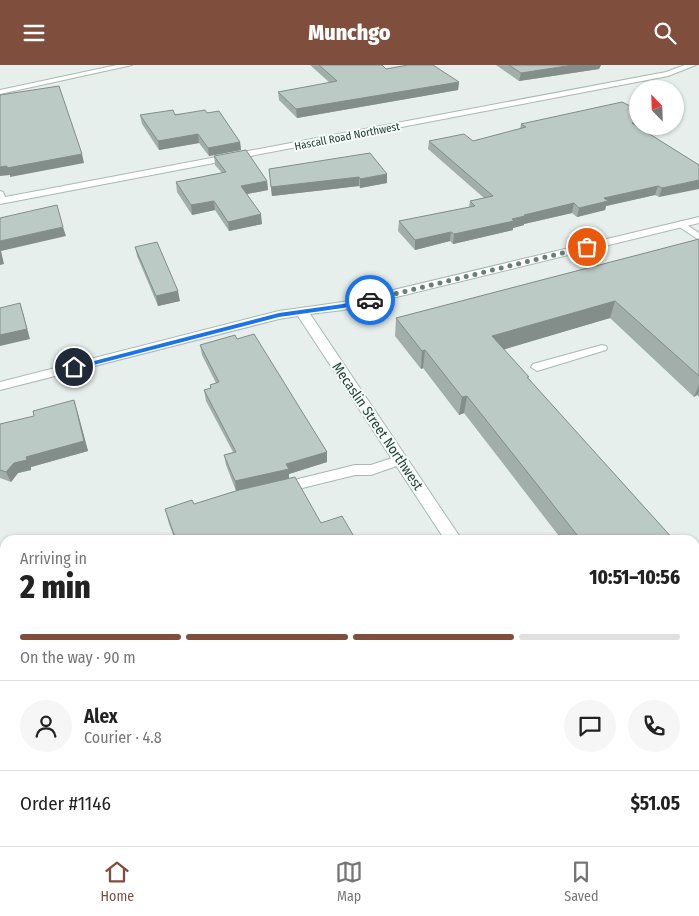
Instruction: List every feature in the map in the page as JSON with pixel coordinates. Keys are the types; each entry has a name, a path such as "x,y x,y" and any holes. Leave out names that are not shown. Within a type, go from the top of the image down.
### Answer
{"street":[{"path":"74,77 100,65"},
{"path":"0,92 128,65"},
{"name":"Hascall Road Northwest","path":"1,199 668,74 692,65"},
{"path":"0,386 279,315 343,306 699,220"},
{"name":"Mecaslin Street Northwest","path":"302,312 451,535"}],"lane":[{"path":"681,224 699,237"},
{"path":"537,367 602,348"},
{"path":"271,491 355,470 371,470 401,460"}],"building":[{"path":"319,65 382,65 386,69 408,65 433,65 459,82 296,109 278,92 337,81"},
{"path":"509,65 573,65 521,73"},
{"path":"59,86 82,154 7,168 7,166 0,167 0,95"},
{"path":"622,102 629,106 629,135 651,135 699,165 699,180 662,188 658,186 604,198 608,201 579,208 574,203 524,215 512,219 514,221 415,240 399,221 475,206 470,201 493,196 429,141 464,134 473,141 526,127 521,124"},
{"path":"173,110 175,115 205,110 207,113 219,111 240,142 208,148 198,134 158,141 140,115"},
{"path":"246,150 267,181 241,186 261,214 228,222 214,201 191,205 176,182 226,172 214,156"},
{"path":"370,153 387,174 360,179 359,177 271,187 269,169"},
{"path":"57,205 63,227 0,241 0,218"},
{"path":"699,239 699,376 615,301 492,336 669,535 577,535 467,396 462,397 425,350 422,351 396,318"},
{"path":"157,242 178,291 156,296 135,247"},
{"path":"20,303 27,329 0,335 0,308"},
{"path":"254,334 327,452 286,464 289,469 235,481 224,455 236,452 204,390 211,388 210,385 219,382 200,345 235,335 237,339"},
{"path":"74,400 84,441 26,457 27,460 14,463 6,472 0,470 0,424 34,416 33,411"},
{"path":"295,477 321,523 342,516 353,535 174,535 165,509 192,500 194,504 239,490"}],"way so far":[{"path":"370,300 587,247"}],"route":[{"path":"74,367 279,315 343,306 370,300"}]}
